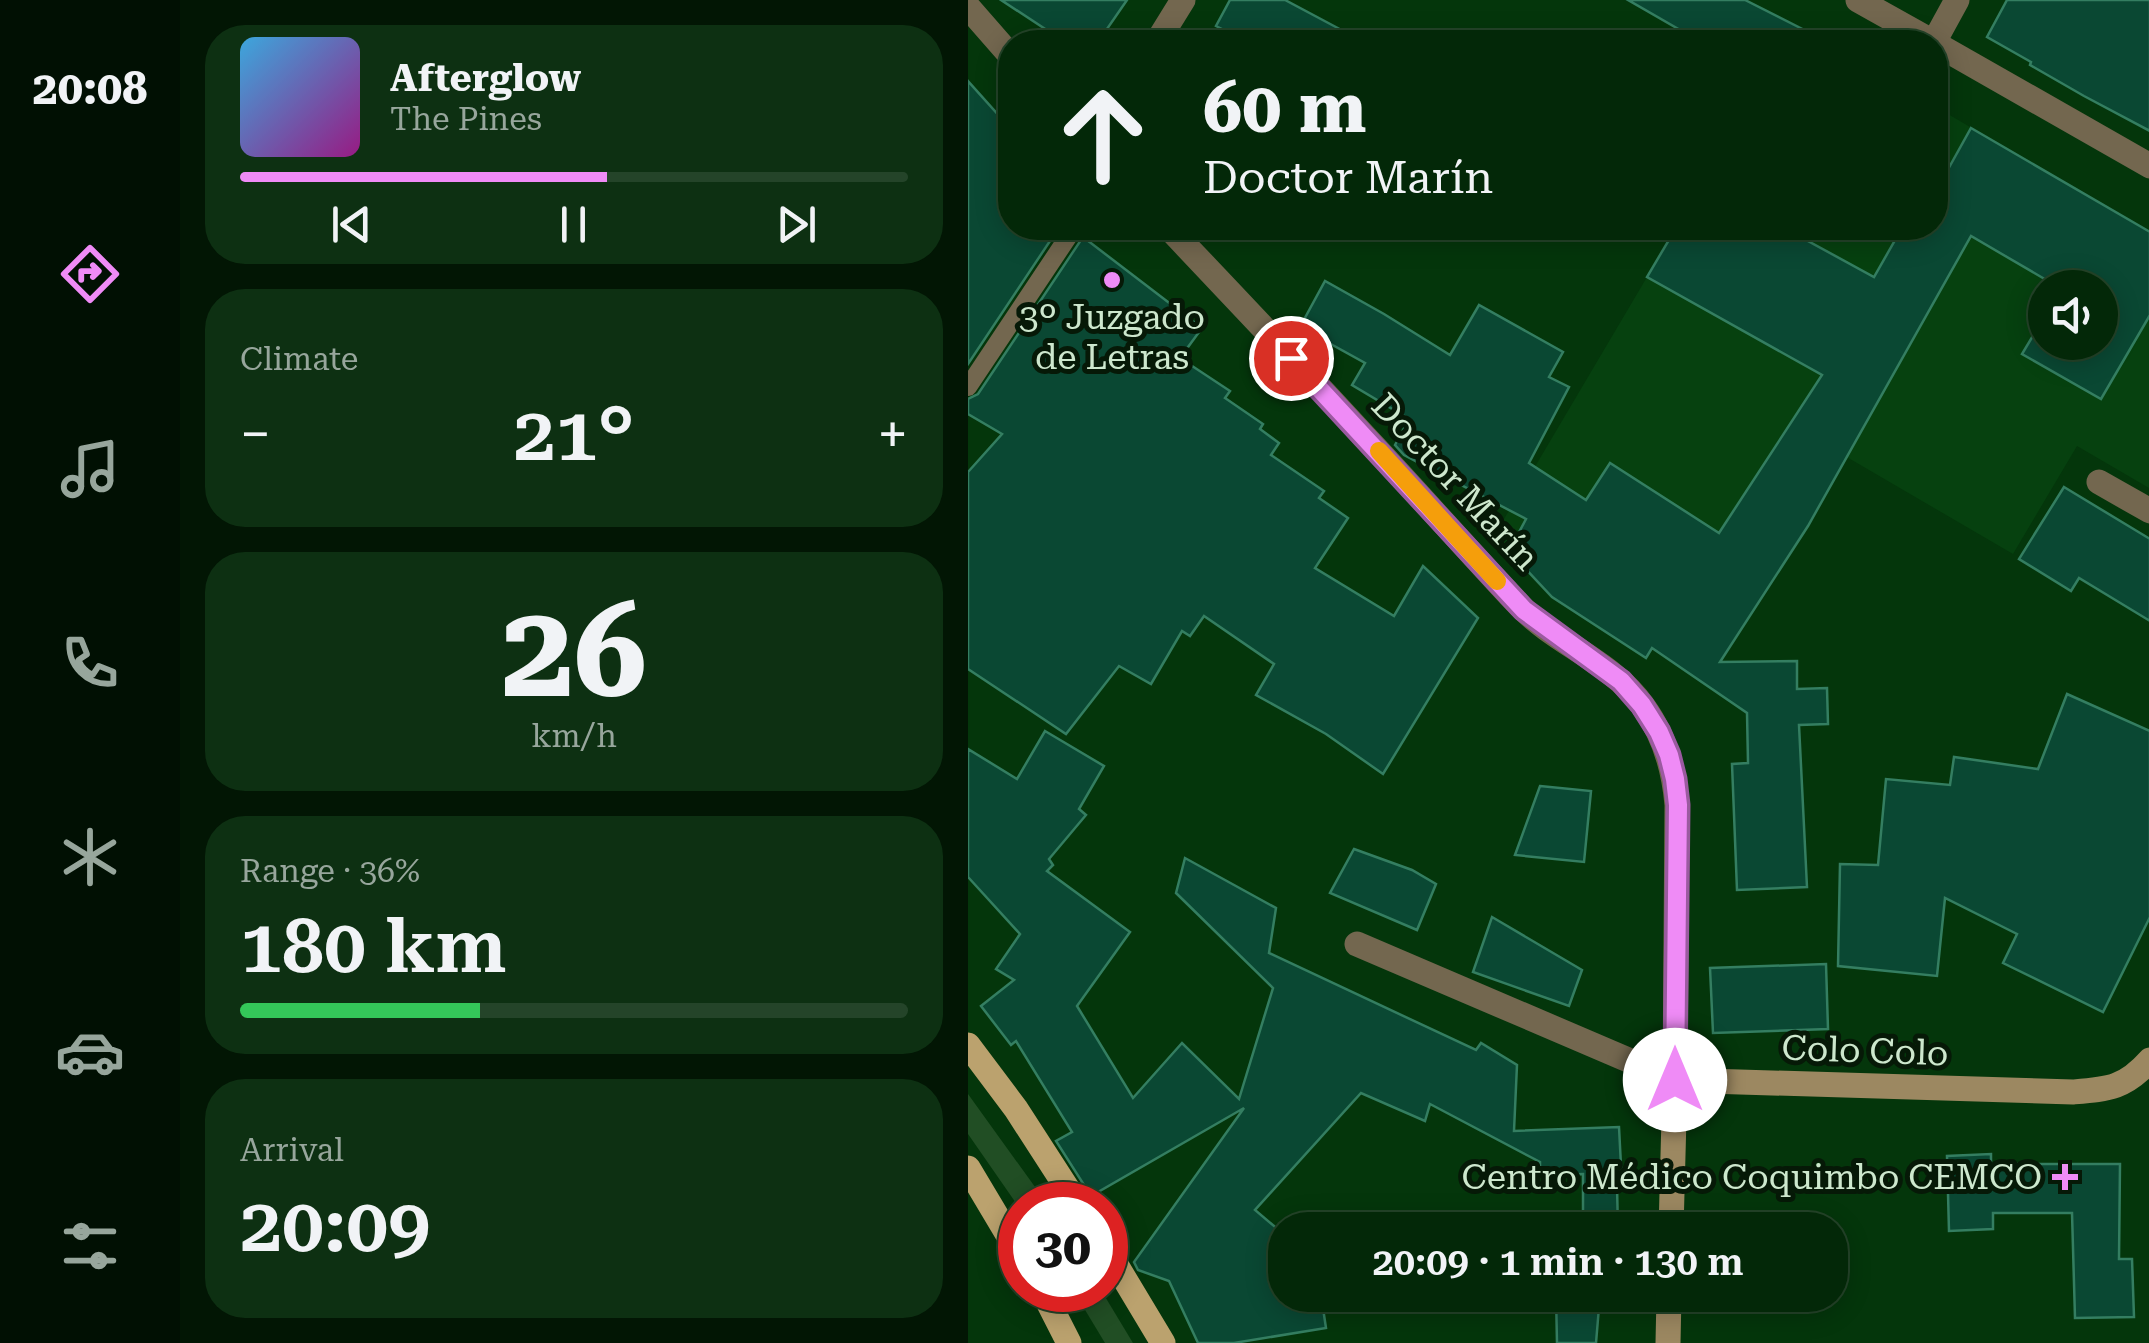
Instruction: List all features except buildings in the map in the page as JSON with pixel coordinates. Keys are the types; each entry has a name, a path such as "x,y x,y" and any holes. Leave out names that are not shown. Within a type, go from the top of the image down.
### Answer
{"main road":[{"path":"968,1045 1063,1182"},
{"name":"Colo Colo","path":"1675,1080 2073,1092 2106,1089 2134,1078 2150,1060"},
{"path":"1671,1212 1675,1080"},
{"path":"968,1168 998,1218"},
{"path":"1128,1285 1162,1343"},
{"path":"1053,1312 1069,1343"},
{"path":"1668,1343 1669,1312"}],"street":[{"path":"1164,30 1183,0"},
{"path":"1858,0 1911,30"},
{"path":"1941,30 1956,0"},
{"path":"968,7 998,41"},
{"path":"1948,51 2150,166"},
{"name":"Doctor Marín","path":"1180,240 1524,610 1621,681 1659,732 1669,755 1678,805 1675,1080"},
{"path":"2098,482 2150,511"},
{"name":"Colo Colo","path":"1356,944 1675,1080"}],"lane":[{"path":"968,387 1066,240"}],"shaded area":[{"path":"1948,114 2149,232 2149,488 2077,446 2013,554 1845,456 1808,526 1706,685 1653,649 1646,658 1552,597 1509,551 1491,541 1669,240 1948,240"},
{"path":"968,1094 1031,1182 1001,1182 968,1134"},
{"path":"1086,1312 1114,1312 1133,1343 1105,1343"}],"slow traffic":[{"path":"1379,451 1497,581"}],"place":[{"name":"3º Juzgado de Letras","path":"1112,280"},
{"name":"Centro Médico Coquimbo CEMCO","path":"2065,1177"}],"route":[{"path":"1291,358 1524,610 1621,681 1659,732 1669,755 1678,805 1675,1080"}]}
